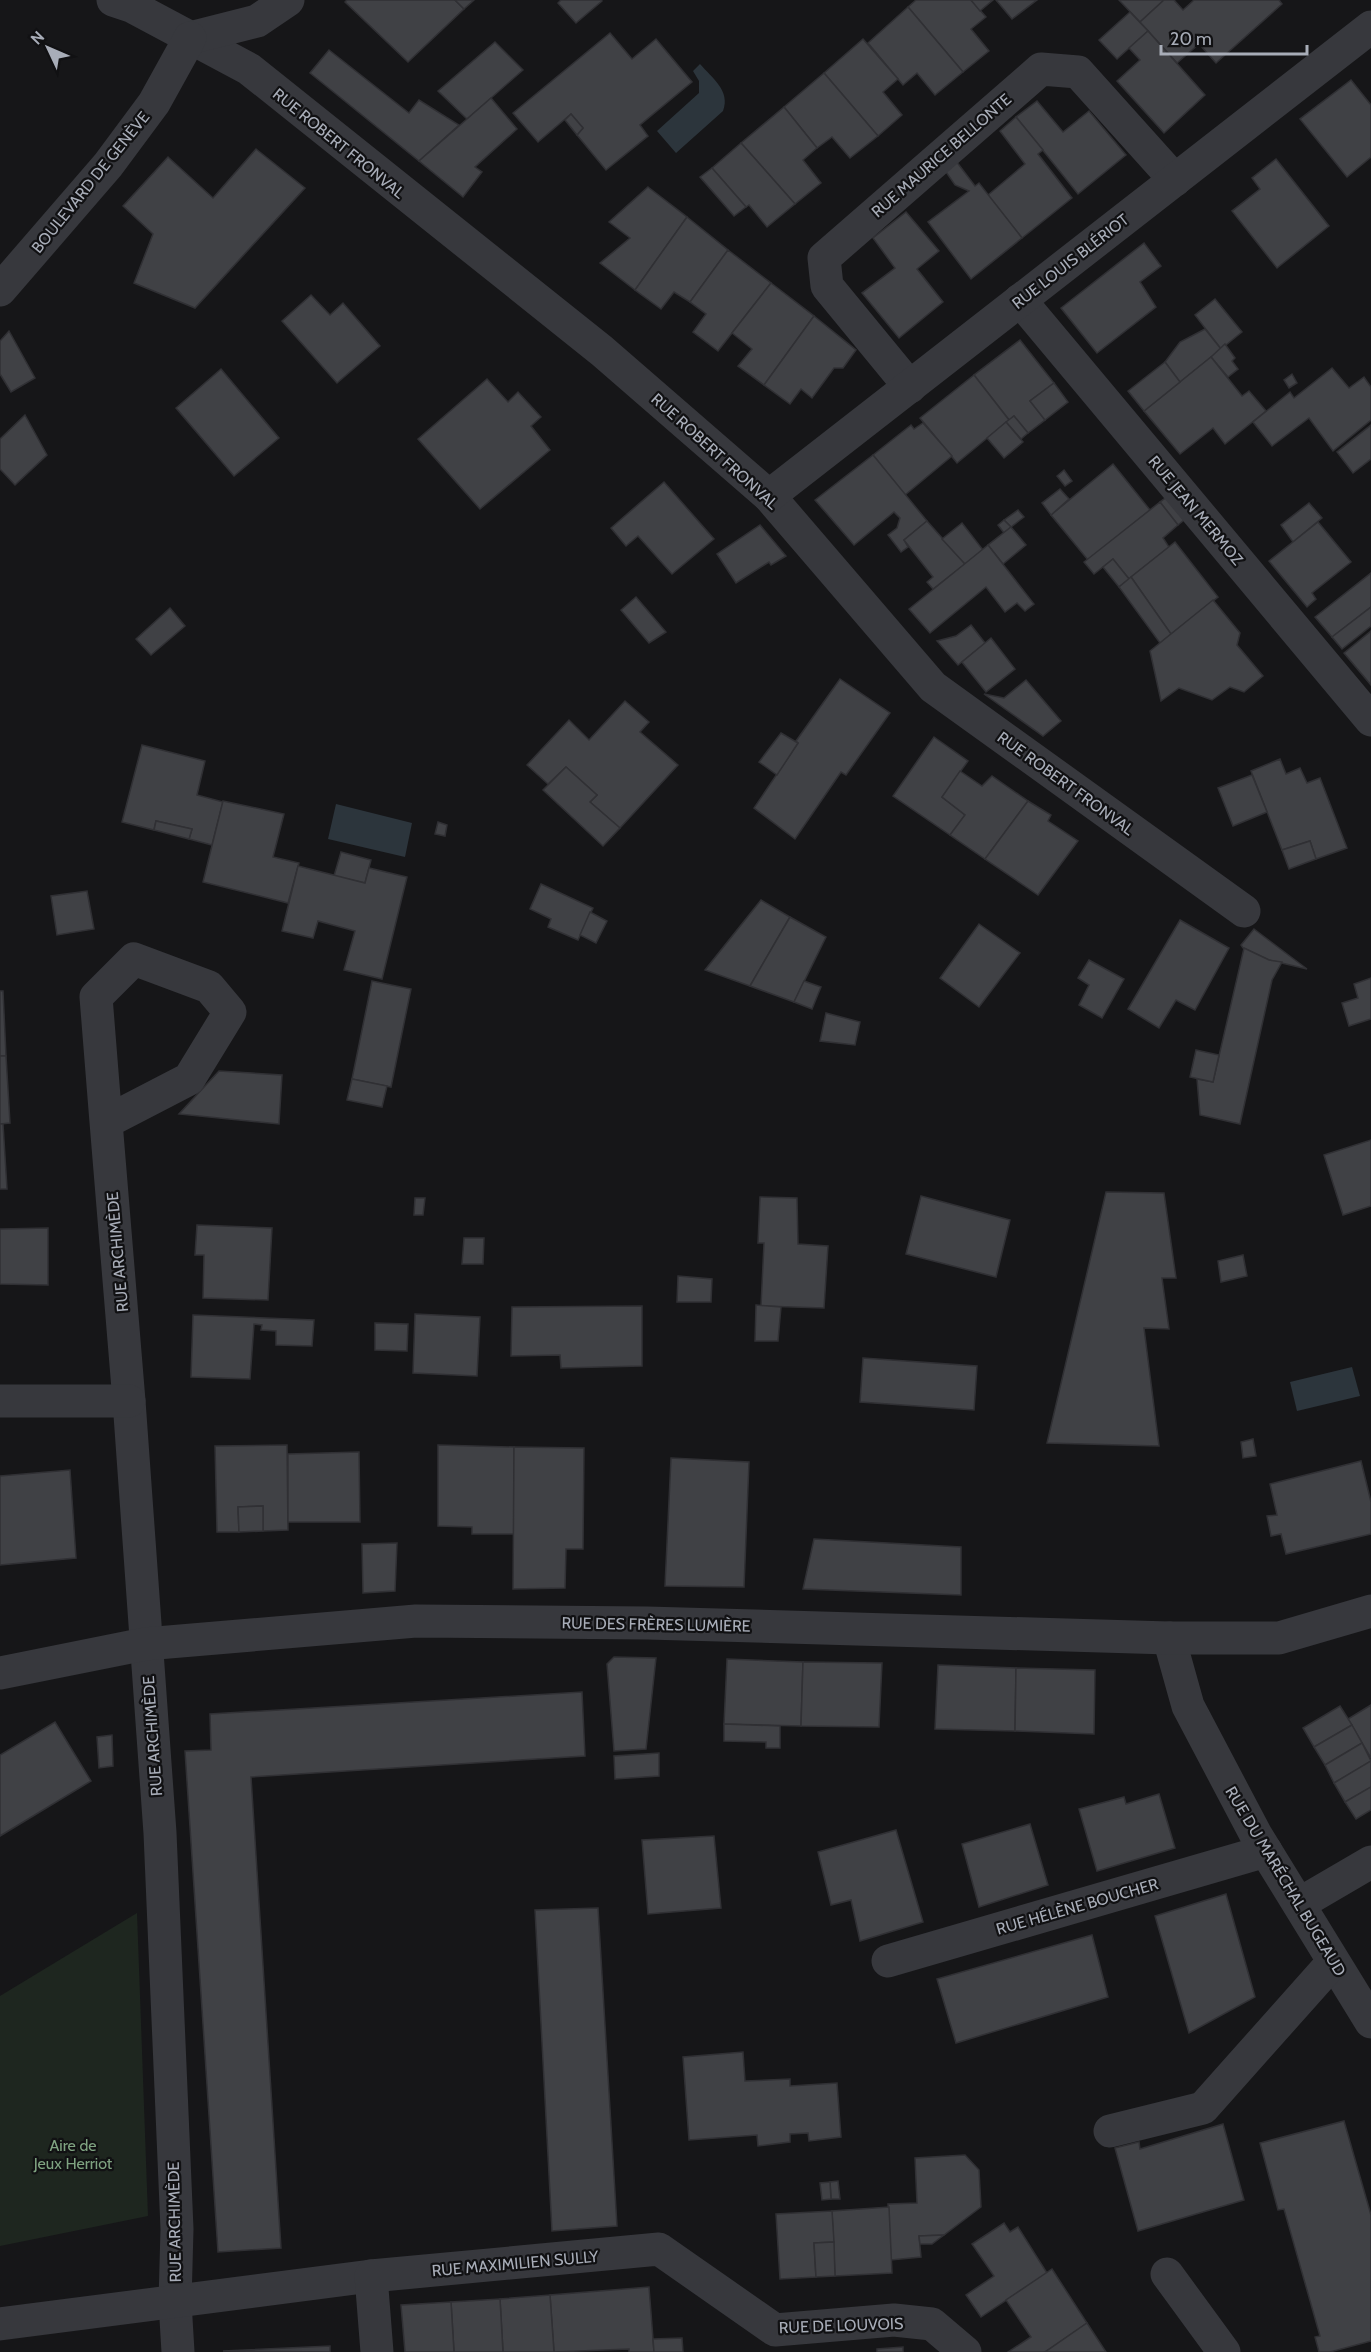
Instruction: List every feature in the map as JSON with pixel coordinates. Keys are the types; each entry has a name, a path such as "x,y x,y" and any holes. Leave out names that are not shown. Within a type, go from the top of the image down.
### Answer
{"street":[{"name":"RUE ROBERT FRONVAL","path":"113,0 131,6 249,69 602,351 769,496 933,687 1244,911"},
{"path":"190,38 257,21 288,0"},
{"name":"RUE LOUIS BLÉRIOT","path":"769,496 1371,27"},
{"name":"BOULEVARD DE GENÈVE","path":"0,290 114,156 154,103 190,38"},
{"name":"RUE MAURICE BELLONTE","path":"910,387 827,285 824,258 1041,69 1078,72 1174,180"},
{"name":"RUE JEAN MERMOZ","path":"1020,300 1371,720"},
{"name":"RUE ARCHIMÈDE","path":"106,1122 189,1079 230,1012 209,987 134,959 96,997 106,1122 129,1401 160,1833 177,2229 175,2302 178,2352"},
{"path":"0,1401 129,1401"},
{"name":"RUE DES FRÈRES LUMIÈRE","path":"0,1673 145,1644 416,1621 646,1623 1169,1638 1279,1638 1371,1611"},
{"name":"RUE DU MARÉCHAL BUGEAUD","path":"1169,1638 1188,1706 1266,1851 1371,2022"},
{"name":"RUE HÉLÈNE BOUCHER","path":"888,1961 1266,1851"},
{"path":"1299,1904 1371,1862"},
{"path":"1110,2131 1203,2108 1333,1962"},
{"name":"RUE MAXIMILIEN SULLY","path":"0,2324 371,2276 659,2249"},
{"name":"RUE DE LOUVOIS","path":"659,2249 775,2330 894,2320 932,2324 965,2352"},
{"path":"1167,2274 1224,2352"},
{"path":"371,2276 377,2352"}],"green space":[{"name":"Aire de Jeux Herriot","path":"137,1913 148,2216 0,2246 0,1996"}],"shaded area":[{"path":"700,64 719,85 725,104 723,111 676,153 657,131 699,93 699,81 693,71"},
{"path":"336,804 412,823 405,857 328,839"},
{"path":"1352,1367 1360,1396 1297,1411 1290,1382"}],"building":[{"path":"347,0 455,0 464,9 408,62 345,2"},
{"path":"455,0 474,0 464,9"},
{"path":"561,0 602,1 576,23 558,3"},
{"path":"916,0 971,0 986,17 971,29 989,51 963,72 908,7"},
{"path":"971,0 993,0 980,11"},
{"path":"996,0 1037,0 1012,19"},
{"path":"1119,0 1164,0 1140,22"},
{"path":"1164,0 1174,0 1183,10 1194,0 1279,0 1282,4 1216,63 1199,44 1177,63 1140,22"},
{"path":"908,7 963,72 935,95 917,73 903,85 868,43"},
{"path":"1130,12 1148,31 1117,59 1099,40"},
{"path":"1148,31 1205,95 1164,133 1117,81 1140,60 1129,48"},
{"path":"610,33 632,59 656,39 692,82 640,125 648,136 606,170 577,135 583,128 571,114 538,142 513,113"},
{"path":"863,39 898,79 883,92 902,115 878,136 824,73"},
{"path":"495,42 523,70 467,119 438,91"},
{"path":"329,50 409,113 419,100 459,125 419,161 310,73"},
{"path":"824,73 878,136 850,158 832,137 817,148 784,107"},
{"path":"1351,80 1371,105 1371,157 1347,177 1300,119"},
{"path":"491,98 517,129 475,167 482,172 463,197 419,161"},
{"path":"1037,101 1063,132 1089,111 1126,155 1078,194 1016,117"},
{"path":"784,107 817,148 803,160 821,183 795,204 741,143"},
{"path":"571,114 583,128 577,135 565,120"},
{"path":"1016,117 1043,150 1038,154 1072,198 1022,238 988,195 1025,164 1000,131"},
{"path":"741,143 795,204 767,227 749,205 746,207 712,168"},
{"path":"256,149 305,188 195,308 134,283 153,234 123,206 168,157 213,198"},
{"path":"1276,159 1329,226 1277,268 1232,211 1260,189 1252,178"},
{"path":"956,161 975,186 979,183 1022,238 971,279 928,222 969,191 955,185 944,169"},
{"path":"712,168 746,207 734,216 700,177"},
{"path":"648,187 687,217 635,290 600,263 630,238 609,222"},
{"path":"906,212 939,251 917,269 943,302 899,338 862,293 895,268 873,238"},
{"path":"687,217 728,250 690,302 674,292 661,309 635,290"},
{"path":"1144,243 1161,266 1140,282 1156,307 1097,353 1061,308"},
{"path":"728,250 771,283 718,351 693,332 706,314 690,302"},
{"path":"771,283 814,316 764,385 738,366 752,349 732,333"},
{"path":"311,295 330,315 343,303 380,346 337,383 282,321"},
{"path":"1215,299 1242,332 1221,349 1195,315"},
{"path":"814,316 856,350 843,368 834,368 812,398 801,389 790,404 764,385"},
{"path":"1205,329 1221,349 1180,382 1165,362 1180,342"},
{"path":"9,331 35,378 11,392 0,374 0,341"},
{"path":"1020,340 1054,383 1030,401 1045,420 1028,433 1014,416 1009,420 974,375"},
{"path":"1225,344 1235,358 1232,361 1238,369 1228,377 1211,357"},
{"path":"1211,357 1242,396 1249,391 1266,411 1225,444 1213,428 1180,454 1144,411"},
{"path":"1165,362 1180,382 1144,411 1128,391"},
{"path":"1332,368 1349,388 1364,377 1371,387 1371,420 1333,451 1309,418 1272,446 1253,422 1290,392 1294,398"},
{"path":"221,369 279,438 234,476 176,408"},
{"path":"1292,374 1297,383 1289,388 1284,380"},
{"path":"974,375 1009,420 957,463 920,418"},
{"path":"487,379 508,402 518,392 541,417 531,426 550,450 480,509 418,439"},
{"path":"1054,383 1068,402 1045,420 1030,401"},
{"path":"25,415 47,455 15,485 0,469 0,439"},
{"path":"1014,416 1028,433 1021,439 1006,422"},
{"path":"1006,422 1023,442 1004,458 987,438"},
{"path":"923,423 952,456 905,495 873,455 911,425 914,429"},
{"path":"1371,425 1371,459 1353,473 1337,452"},
{"path":"873,455 927,521 904,540 908,547 901,552 888,535 897,528 900,518 894,512 854,545 815,500"},
{"path":"1113,464 1150,510 1088,560 1051,515"},
{"path":"1064,470 1072,481 1065,486 1057,476"},
{"path":"664,482 714,539 672,574 638,536 626,546 611,528"},
{"path":"1060,489 1069,499 1051,515 1042,503"},
{"path":"1171,494 1189,516 1178,525 1160,502"},
{"path":"1160,502 1178,525 1163,538 1169,547 1129,579 1113,559 1094,574 1084,562"},
{"path":"1309,503 1322,518 1293,542 1281,525"},
{"path":"1018,510 1024,517 1011,527 1004,520"},
{"path":"1004,520 1011,527 1004,533 998,525"},
{"path":"927,521 965,564 933,589 927,582 933,577 904,540"},
{"path":"1318,522 1351,562 1312,593 1316,599 1307,607 1269,561"},
{"path":"962,523 983,550 965,564 942,539"},
{"path":"760,525 786,556 771,565 769,562 736,583 717,554"},
{"path":"1011,527 1026,545 1003,564 988,545"},
{"path":"1175,542 1218,597 1171,634 1131,577"},
{"path":"988,545 1034,604 1025,611 1017,603 1005,612 986,587 930,633 909,609"},
{"path":"1113,559 1129,579 1119,587 1103,567"},
{"path":"1371,573 1371,607 1332,637 1315,617"},
{"path":"1131,577 1171,634 1160,643 1119,587"},
{"path":"636,597 666,632 649,643 621,610"},
{"path":"1213,600 1240,633 1237,645 1263,676 1244,692 1230,687 1212,700 1179,688 1161,701 1150,651"},
{"path":"1371,607 1371,626 1342,649 1332,637"},
{"path":"170,608 185,626 151,655 136,639"},
{"path":"971,625 985,643 958,665 937,641 956,636"},
{"path":"1371,631 1371,685 1344,653"},
{"path":"991,638 1015,669 986,692 962,662"},
{"path":"840,679 890,713 846,775 841,772 795,839 754,808 798,743 796,741"},
{"path":"1026,680 1061,721 1043,736 984,694 1004,698"},
{"path":"625,701 649,722 640,732 678,765 620,828 590,802 597,795 566,767 548,784 527,765 569,720 589,740"},
{"path":"781,733 798,743 777,775 759,762"},
{"path":"934,737 968,761 942,797 965,815 950,835 893,796"},
{"path":"142,745 205,761 197,795 223,802 212,845 189,839 192,829 156,821 154,830 122,822"},
{"path":"1280,759 1286,774 1300,768 1307,783 1320,778 1347,848 1316,859 1310,841 1282,850 1251,771"},
{"path":"566,767 597,795 590,802 620,828 603,846 543,790"},
{"path":"960,771 982,786 992,776 1028,801 985,859 950,835 965,815 942,797"},
{"path":"1252,775 1267,812 1233,826 1218,788"},
{"path":"223,801 284,814 273,857 299,863 288,903 203,882"},
{"path":"1028,801 1051,815 1048,821 1078,841 1038,895 985,859"},
{"path":"156,821 192,829 189,839 154,830"},
{"path":"438,822 447,825 445,836 435,834"},
{"path":"1310,841 1316,859 1289,869 1282,850"},
{"path":"341,852 371,860 365,883 334,876"},
{"path":"298,866 365,883 369,868 407,877 382,979 344,970 355,931 318,921 313,938 282,931"},
{"path":"541,884 593,908 578,940 548,927 551,919 530,909"},
{"path":"87,891 94,929 57,935 51,896"},
{"path":"761,900 790,917 750,986 705,970"},
{"path":"590,912 607,921 596,943 580,935"},
{"path":"790,917 826,937 794,1002 750,986"},
{"path":"1180,920 1229,948 1195,1010 1176,1000 1159,1028 1128,1009"},
{"path":"979,924 1020,953 979,1007 940,978"},
{"path":"1254,929 1307,969 1269,960 1243,948 1241,945"},
{"path":"1244,948 1269,960 1282,962 1272,980 1240,1124 1200,1115 1197,1079 1213,1082"},
{"path":"1089,960 1124,979 1102,1018 1079,1005 1089,985 1078,978"},
{"path":"1371,978 1371,1019 1349,1026 1342,1003 1358,998 1354,984"},
{"path":"372,981 411,989 391,1087 352,1079"},
{"path":"804,981 821,987 812,1009 794,1002"},
{"path":"0,991 3,991 6,1056 0,1056"},
{"path":"826,1013 860,1022 855,1045 820,1041"},
{"path":"1196,1050 1219,1055 1213,1082 1190,1077"},
{"path":"0,1056 6,1056 10,1123 0,1124"},
{"path":"219,1071 282,1075 279,1124 179,1114"},
{"path":"352,1079 387,1086 382,1107 347,1100"},
{"path":"0,1124 3,1124 7,1189 0,1189"},
{"path":"1371,1140 1371,1206 1343,1215 1324,1155"},
{"path":"1106,1192 1164,1193 1176,1278 1162,1278 1169,1329 1144,1328 1159,1446 1047,1443"},
{"path":"921,1196 1010,1220 996,1277 906,1254"},
{"path":"760,1197 797,1198 798,1244 828,1246 824,1308 761,1306 764,1243 758,1243"},
{"path":"415,1198 425,1198 423,1215 414,1215"},
{"path":"197,1225 272,1228 268,1300 203,1298 204,1255 195,1255"},
{"path":"48,1228 48,1285 0,1284 0,1229"},
{"path":"464,1238 484,1238 483,1264 462,1264"},
{"path":"1243,1255 1247,1276 1221,1282 1218,1261"},
{"path":"678,1276 712,1279 711,1302 677,1302"},
{"path":"756,1305 781,1307 778,1341 755,1341"},
{"path":"642,1306 642,1366 561,1368 560,1355 511,1356 512,1307"},
{"path":"415,1314 480,1317 477,1376 413,1373"},
{"path":"193,1315 314,1320 312,1346 276,1345 276,1331 261,1330 262,1325 254,1324 250,1379 191,1377"},
{"path":"375,1323 408,1324 407,1351 375,1350"},
{"path":"863,1358 977,1366 974,1410 860,1402"},
{"path":"1253,1439 1256,1456 1243,1458 1241,1442"},
{"path":"287,1445 288,1530 263,1531 263,1506 238,1507 239,1532 217,1532 215,1446"},
{"path":"438,1445 514,1447 514,1534 472,1534 472,1527 438,1526"},
{"path":"514,1447 584,1448 583,1549 566,1549 565,1588 513,1589"},
{"path":"359,1452 360,1522 288,1522 288,1454"},
{"path":"671,1458 749,1462 744,1587 665,1586"},
{"path":"1361,1461 1371,1502 1371,1534 1286,1554 1281,1534 1271,1536 1267,1516 1277,1515 1270,1484"},
{"path":"70,1470 76,1558 0,1565 0,1476"},
{"path":"263,1506 263,1531 239,1532 238,1507"},
{"path":"814,1539 961,1547 961,1595 803,1589"},
{"path":"397,1543 395,1591 363,1593 362,1544"},
{"path":"614,1657 656,1658 646,1749 614,1751 607,1664"},
{"path":"727,1659 803,1662 801,1726 724,1724"},
{"path":"803,1662 882,1663 879,1727 801,1726"},
{"path":"938,1665 1016,1668 1015,1731 935,1729"},
{"path":"1016,1668 1095,1670 1094,1734 1015,1731"},
{"path":"582,1692 585,1756 251,1777 281,2248 218,2252 185,1751 211,1750 210,1714"},
{"path":"1371,1705 1371,1758 1348,1719"},
{"path":"1340,1706 1352,1725 1314,1747 1303,1728"},
{"path":"55,1722 91,1781 0,1836 0,1755"},
{"path":"724,1724 780,1726 780,1748 766,1748 766,1742 724,1741"},
{"path":"1352,1725 1362,1743 1325,1765 1314,1747"},
{"path":"112,1735 113,1766 99,1768 97,1737"},
{"path":"1362,1743 1371,1761 1334,1783 1325,1765"},
{"path":"659,1753 659,1776 615,1779 614,1756"},
{"path":"1371,1761 1371,1787 1345,1802 1334,1783"},
{"path":"1371,1787 1371,1810 1356,1819 1345,1802"},
{"path":"1159,1794 1175,1848 1097,1871 1079,1809 1124,1797 1126,1804"},
{"path":"1030,1824 1048,1885 979,1907 962,1844"},
{"path":"896,1830 923,1922 860,1941 851,1900 831,1905 818,1852"},
{"path":"714,1836 721,1908 648,1914 642,1840"},
{"path":"1226,1894 1255,1997 1189,2033 1155,1916"},
{"path":"598,1908 617,2226 552,2231 535,1910"},
{"path":"1092,1935 1108,1997 956,2043 937,1979"},
{"path":"743,2052 745,2081 790,2079 790,2086 837,2083 841,2137 809,2141 808,2133 790,2134 790,2142 758,2146 757,2135 689,2140 683,2057"},
{"path":"1344,2121 1371,2215 1371,2341 1330,2352 1319,2352 1315,2337 1320,2336 1284,2209 1278,2210 1260,2143"},
{"path":"1223,2124 1244,2200 1138,2231 1115,2148 1139,2142 1140,2149"},
{"path":"965,2155 979,2170 981,2207 944,2235 919,2236 921,2257 891,2260 888,2204 917,2203 915,2158"},
{"path":"838,2181 840,2199 831,2199 830,2182"},
{"path":"830,2182 831,2199 822,2200 820,2183"},
{"path":"889,2207 892,2273 835,2276 832,2211"},
{"path":"832,2211 834,2242 814,2243 816,2277 780,2279 776,2214"},
{"path":"1004,2223 1010,2232 1018,2227 1047,2273 981,2317 966,2295 994,2276 972,2244"},
{"path":"944,2235 932,2244 920,2244 919,2236"},
{"path":"834,2242 835,2276 816,2277 814,2243"},
{"path":"1052,2269 1087,2323 1045,2352 1008,2352 1031,2337 1006,2300"},
{"path":"649,2287 654,2352 629,2352 629,2349 554,2352 550,2295"},
{"path":"550,2295 554,2352 503,2352 500,2299"},
{"path":"500,2299 503,2352 454,2352 451,2302"},
{"path":"451,2302 454,2352 405,2352 401,2305"},
{"path":"1087,2323 1106,2352 1045,2352"},
{"path":"682,2338 683,2352 654,2352 653,2339"},
{"path":"330,2346 330,2352 223,2351"},
{"path":"903,2347 903,2352 877,2352 877,2349"}]}
